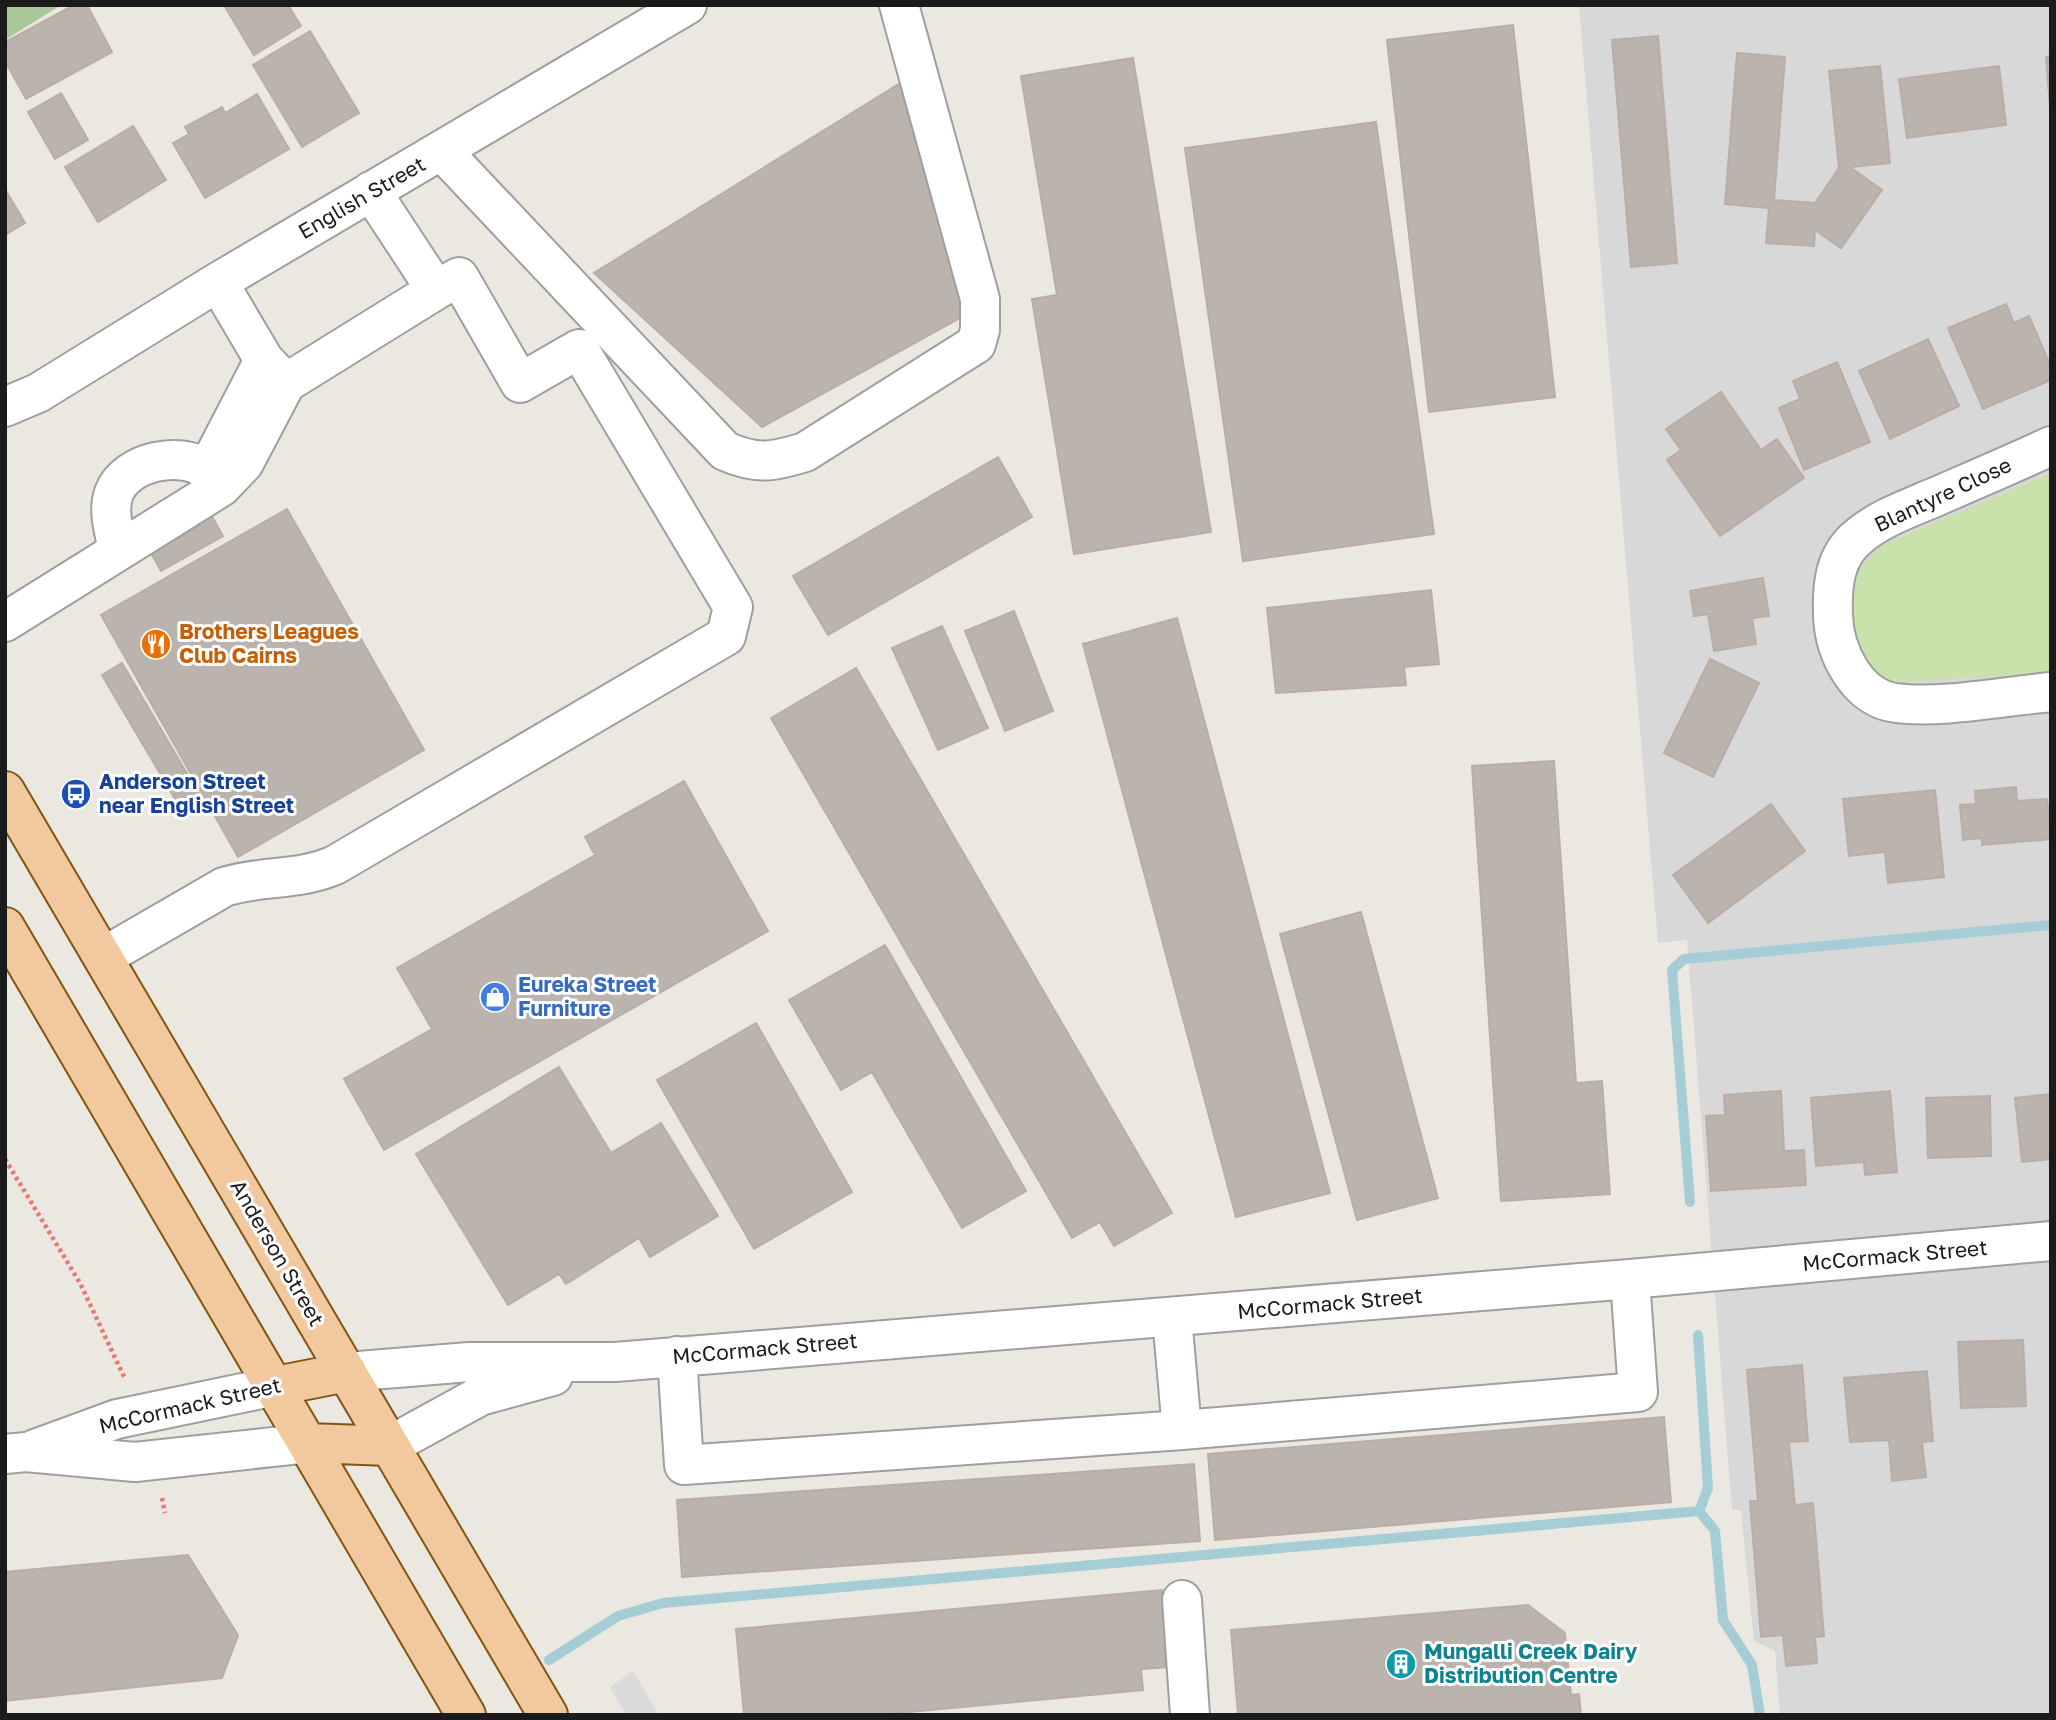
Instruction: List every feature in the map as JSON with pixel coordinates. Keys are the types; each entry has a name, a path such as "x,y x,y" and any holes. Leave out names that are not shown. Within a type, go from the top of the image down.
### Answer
{"main road":[{"name":"Anderson Street","path":"5,791 548,1715"},
{"path":"5,927 192,1249 276,1386 466,1715"},
{"name":"McCormack Street","path":"276,1386 347,1372"},
{"name":"McCormack Street","path":"309,1443 389,1446"}],"street":[{"name":"English Street","path":"12,415 218,282 687,5"},
{"path":"442,151 725,451 748,461 776,461 806,452 976,344 980,330 980,299 899,5"},
{"path":"371,191 436,290"},
{"path":"5,622 118,551 214,478 275,371 459,276 520,383 579,349 733,607 726,636 335,865 310,875 240,882 224,887 103,957"},
{"path":"218,282 275,371"},
{"name":"Blantyre Close","path":"2051,446 1877,523 1844,551 1836,570 1832,597 1833,624 1841,650 1853,677 1872,695 1895,703 1930,703 2051,692"},
{"path":"118,551 110,507 114,493 126,476 158,460 190,463 214,478"},
{"name":"McCormack Street","path":"347,1372 468,1362 609,1362 1630,1279 2051,1241"},
{"path":"677,1356 684,1465 1182,1430 1638,1392 1630,1279"},
{"path":"1172,1317 1182,1430"},
{"name":"McCormack Street","path":"389,1446 489,1392 609,1362"},
{"name":"McCormack Street","path":"16,1453 127,1417 276,1386"},
{"name":"McCormack Street","path":"16,1453 135,1462 309,1443"},
{"path":"1182,1600 1190,1715"}],"path":[{"path":"5,1159 80,1283 122,1371"}],"shaded area":[{"path":"1579,5 2051,5 2051,1715 1780,1715 1775,1651 1754,1641 1741,1510 1732,1510 1687,940 1658,943"},
{"path":"633,1671 659,1715 626,1715 610,1687"}],"green space":[{"path":"5,5 61,5 5,40"},
{"path":"2051,473 2051,673 1901,682 1884,680 1870,671 1857,642 1854,590 1858,575 1870,558 1881,546"}],"building":[{"path":"74,5 87,5 112,52 26,99 5,61 5,42"},
{"path":"224,5 288,5 301,26 254,55"},
{"path":"1513,25 1555,397 1429,412 1387,40"},
{"path":"310,31 359,113 302,147 253,65"},
{"path":"1658,36 1677,263 1631,267 1612,40"},
{"path":"1737,53 1785,57 1774,200 1815,203 1839,168 1829,71 1880,66 1890,163 1850,167 1882,190 1841,248 1815,230 1814,246 1766,243 1769,208 1725,204"},
{"path":"2051,56 2051,119 2046,57"},
{"path":"1133,58 1211,532 1074,554 1032,299 1057,295 1021,76"},
{"path":"1999,66 2006,125 1907,138 1899,79"},
{"path":"910,77 980,307 762,427 594,273"},
{"path":"61,93 88,140 55,159 28,112"},
{"path":"257,94 289,149 205,198 173,143 189,134 185,127 222,107 225,113"},
{"path":"1376,122 1434,534 1243,561 1185,148"},
{"path":"133,126 166,180 98,222 65,167"},
{"path":"5,189 25,223 5,235"},
{"path":"2006,304 2014,323 2029,316 2051,367 2051,380 1983,409 1948,328"},
{"path":"1928,339 1959,406 1890,439 1859,371"},
{"path":"1837,362 1870,442 1804,470 1779,408 1800,399 1793,381"},
{"path":"1721,392 1761,450 1777,439 1804,478 1720,536 1667,460 1681,450 1666,429"},
{"path":"998,457 1032,517 828,635 793,576"},
{"path":"196,488 223,536 161,571 134,523"},
{"path":"287,509 424,750 238,857 101,615"},
{"path":"1763,578 1769,616 1752,618 1756,644 1714,651 1708,614 1694,616 1690,591"},
{"path":"1431,590 1439,664 1404,667 1406,685 1276,693 1267,608"},
{"path":"1014,611 1053,711 1005,731 965,631"},
{"path":"1177,618 1330,1193 1236,1217 1083,644"},
{"path":"942,626 988,728 938,750 892,648"},
{"path":"1710,659 1759,683 1713,777 1664,753"},
{"path":"122,663 205,804 185,816 102,675"},
{"path":"856,668 1172,1213 1114,1246 1100,1222 1072,1238 771,718"},
{"path":"1554,761 1576,1083 1602,1081 1610,1194 1501,1201 1472,766"},
{"path":"684,781 768,931 384,1150 344,1079 432,1029 397,968 595,855 585,837"},
{"path":"2016,787 2017,801 2047,799 2051,839 1982,845 1982,838 1963,840 1960,805 1976,804 1975,791"},
{"path":"1935,790 1944,877 1888,883 1885,852 1849,856 1843,799"},
{"path":"1771,804 1805,851 1708,923 1673,875"},
{"path":"1361,912 1438,1198 1357,1220 1280,934"},
{"path":"885,945 1026,1191 962,1228 872,1072 841,1090 789,1000"},
{"path":"756,1023 852,1192 754,1249 657,1080"},
{"path":"559,1067 611,1153 661,1123 718,1216 650,1257 639,1238 566,1284 559,1274 508,1305 416,1154"},
{"path":"1781,1091 1784,1151 1804,1150 1806,1185 1711,1191 1706,1116 1725,1115 1724,1095"},
{"path":"1890,1091 1897,1172 1865,1175 1864,1162 1816,1166 1811,1098"},
{"path":"2051,1094 2051,1159 2022,1162 2015,1098"},
{"path":"1990,1096 1991,1156 1928,1158 1926,1098"},
{"path":"2023,1340 2026,1406 1961,1408 1958,1342"},
{"path":"1802,1365 1808,1441 1789,1442 1795,1505 1813,1503 1824,1636 1815,1637 1817,1663 1786,1666 1783,1635 1761,1637 1750,1501 1758,1501 1747,1370"},
{"path":"1927,1371 1933,1441 1922,1442 1926,1477 1892,1481 1889,1440 1850,1442 1844,1378"},
{"path":"1664,1417 1671,1502 1215,1540 1208,1454"},
{"path":"1194,1464 1200,1541 682,1577 677,1500"},
{"path":"188,1555 238,1635 222,1678 5,1701 5,1572"},
{"path":"1162,1590 1169,1667 1141,1669 1143,1690 878,1715 744,1715 736,1629"},
{"name":"Mungalli Creek Dairy Distribution Centre","path":"1528,1605 1565,1633 1571,1695 1579,1694 1581,1715 1238,1715 1231,1630"}],"waterway":[{"path":"1690,1202 1672,970 1684,959 2051,925"},
{"path":"1698,1335 1708,1488 1699,1511 1715,1531 1723,1620 1752,1665 1760,1715"},
{"path":"549,1660 618,1616 663,1603 1699,1511"}],"place":[{"name":"Brothers Leagues Club Cairns","path":"156,644"},
{"name":"Anderson Street near English Street","path":"76,794"},
{"name":"Eureka Street Furniture","path":"495,997"},
{"name":"Mungalli Creek Dairy Distribution Centre","path":"1401,1664"}]}
